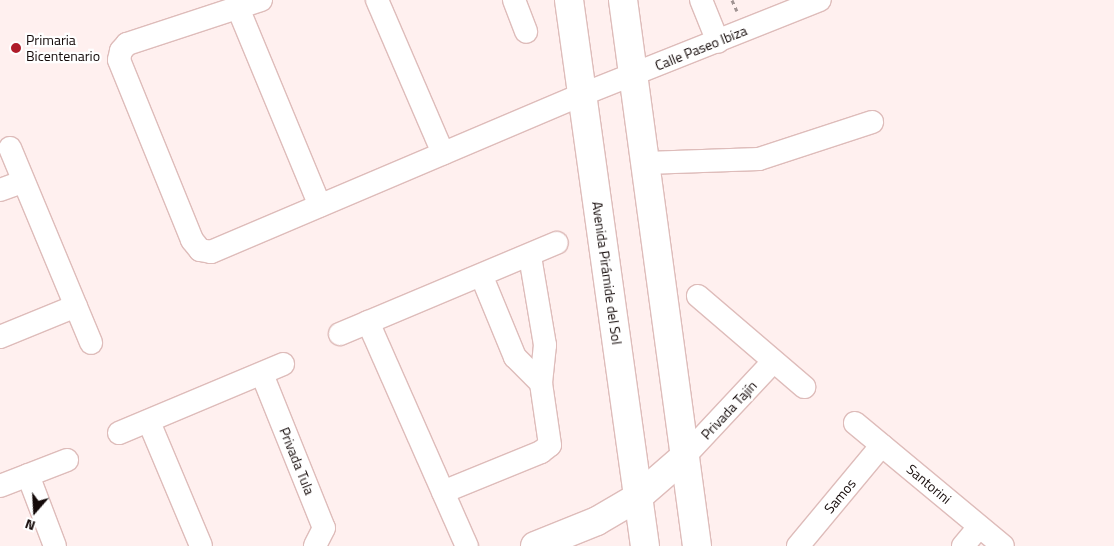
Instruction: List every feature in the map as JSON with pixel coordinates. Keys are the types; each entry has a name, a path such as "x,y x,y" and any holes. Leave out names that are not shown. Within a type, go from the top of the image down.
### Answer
{"street":[{"name":"Calle Paseo Ibiza","path":"261,0 127,44 119,60 192,240 200,250 211,252 581,95 820,0"},
{"path":"377,0 443,153"},
{"path":"514,0 526,32"},
{"name":"Avenida Pirámide del Sol","path":"569,0 645,546"},
{"path":"623,0 696,546"},
{"path":"700,0 718,42"},
{"path":"238,8 320,206"},
{"path":"646,163 759,159 872,122"},
{"path":"10,148 22,182 90,343"},
{"path":"0,190 22,182"},
{"path":"340,334 482,277 557,243"},
{"path":"443,492 542,452 550,445 540,383 545,345 530,256"},
{"path":"482,277 515,357 540,383"},
{"path":"698,296 804,387"},
{"path":"0,337 76,306"},
{"path":"368,322 467,546"},
{"name":"Privada Tajín","path":"684,456 773,362"},
{"path":"119,433 283,364"},
{"name":"Privada Tula","path":"262,374 324,528 315,546"},
{"path":"149,422 201,546"},
{"name":"Santorini","path":"855,422 1003,546"},
{"name":"Samos","path":"798,546 882,445"},
{"path":"535,546 598,521 638,496 684,456"},
{"path":"0,486 67,460"},
{"path":"28,475 55,546"},
{"path":"963,546 979,527"}],"place":[{"name":"Primaria Bicentenario","path":"16,48"}]}
